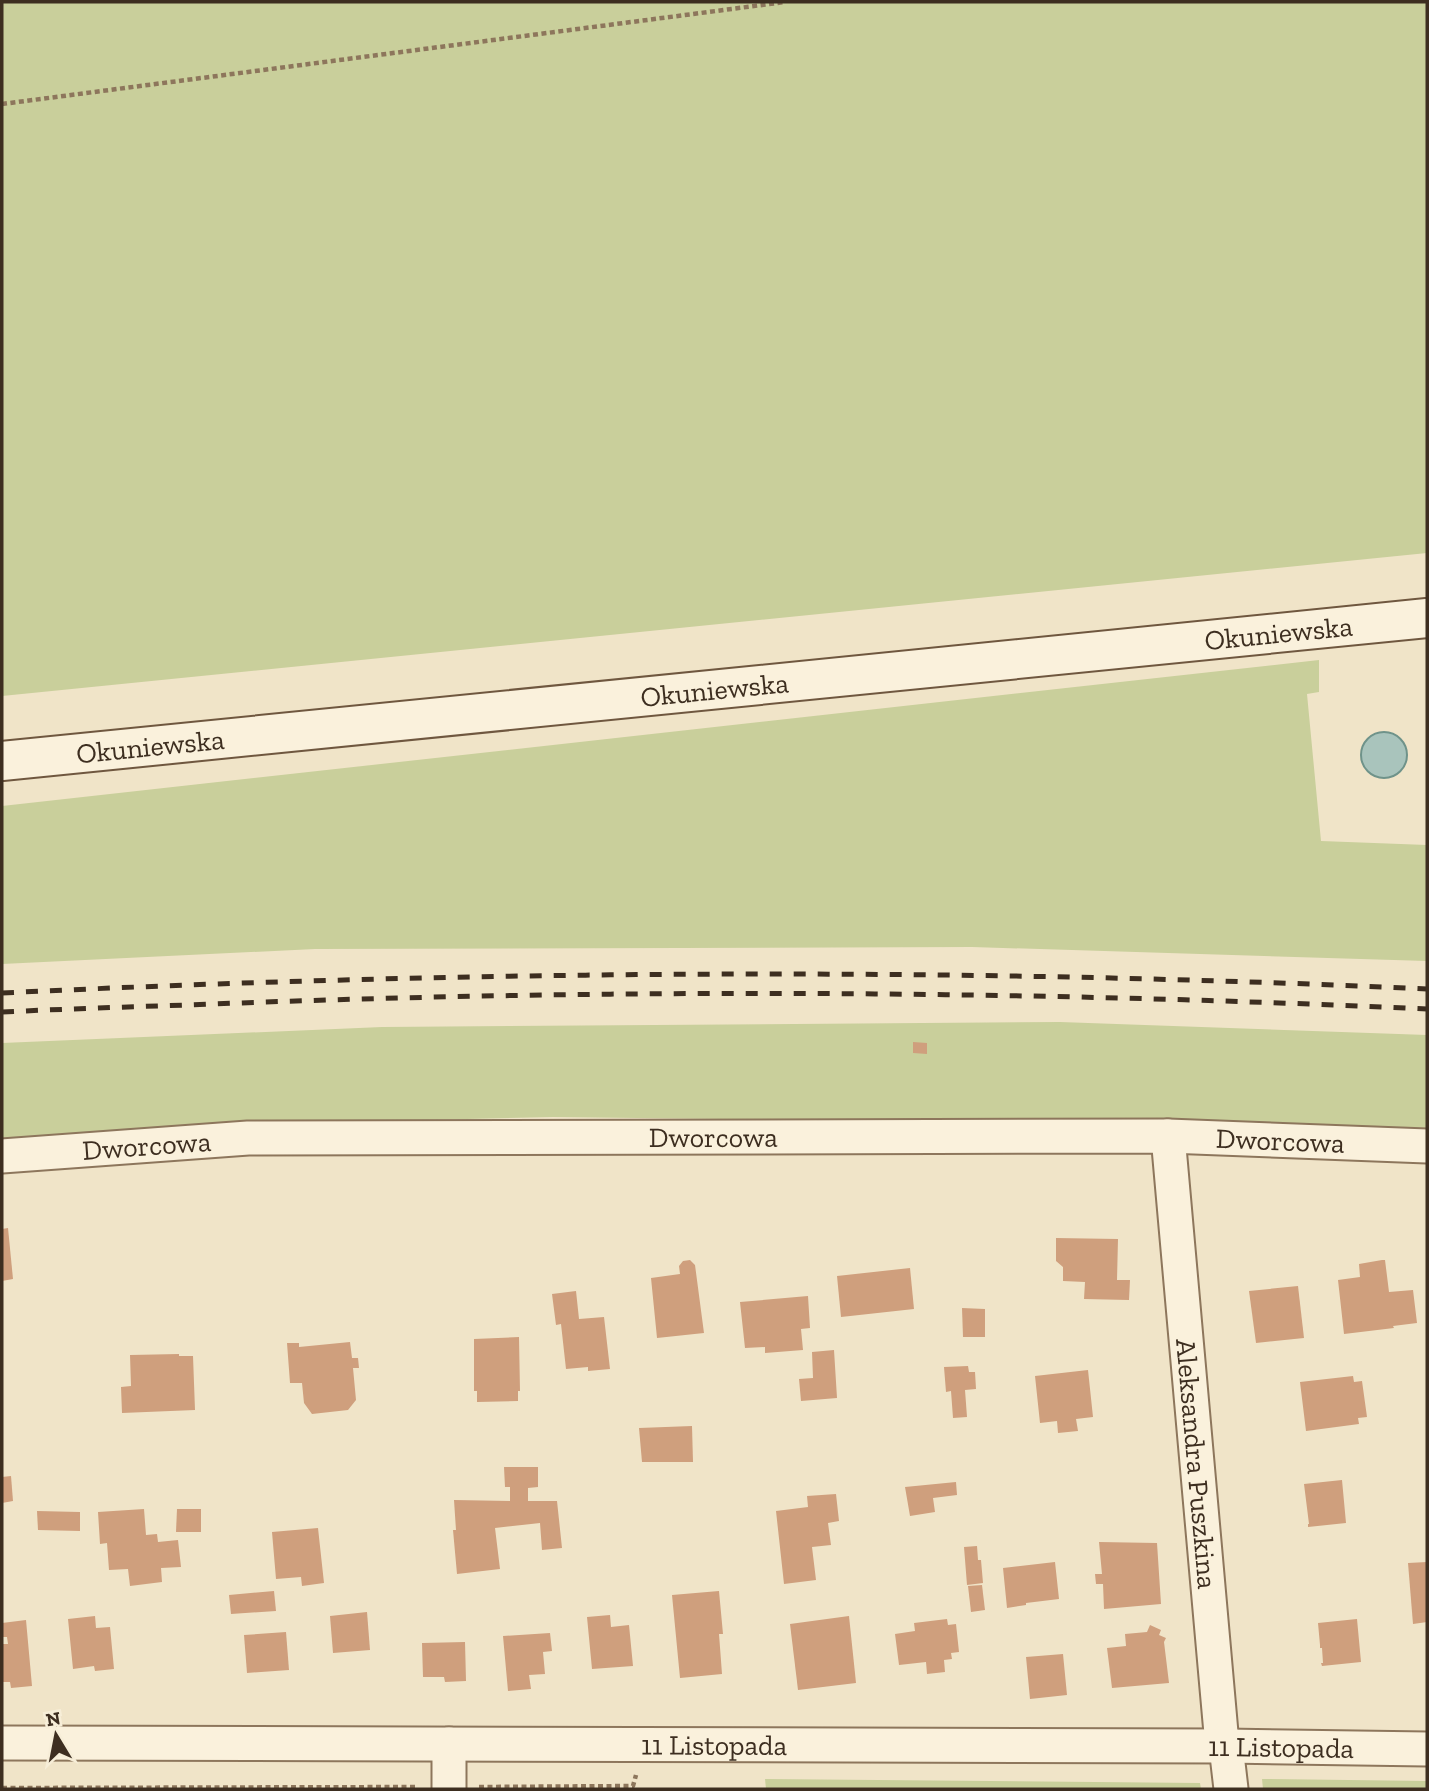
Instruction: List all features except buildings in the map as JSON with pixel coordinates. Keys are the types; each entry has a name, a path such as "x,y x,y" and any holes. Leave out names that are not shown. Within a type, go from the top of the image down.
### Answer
{"main road":[{"name":"Okuniewska","path":"2,761 1427,618"}],"street":[{"name":"Dworcowa","path":"2,1156 248,1138 1168,1136 1427,1146"},
{"name":"Aleksandra Puszkina","path":"1168,1136 1221,1733 1226,1746 1231,1789"},
{"name":"11 Listopada","path":"2,1743 1226,1746 1427,1749"},
{"path":"449,1744 449,1789"}],"path":[{"path":"2,104 785,2"}],"green space":[{"path":"2,2 1427,2 1427,553 2,696"},
{"path":"1319,660 1319,692 1307,694 1321,841 1427,845 1427,961 972,947 315,949 2,964 2,806"},
{"path":"1060,1022 1427,1035 1427,1132 1139,1124 553,1117 212,1125 2,1142 2,1043 382,1027"},
{"path":"765,1779 1200,1783 1201,1789 766,1789"},
{"path":"1262,1779 1427,1781 1427,1789 1263,1789"}],"water":[{"path":"1384,732 1401,738 1407,755 1401,772 1384,778 1367,772 1361,755 1367,738"}],"railway":[{"path":"2,993 358,980 715,974 1071,977 1427,989"},
{"path":"2,1012 498,996 808,993 1117,998 1427,1009"}]}
